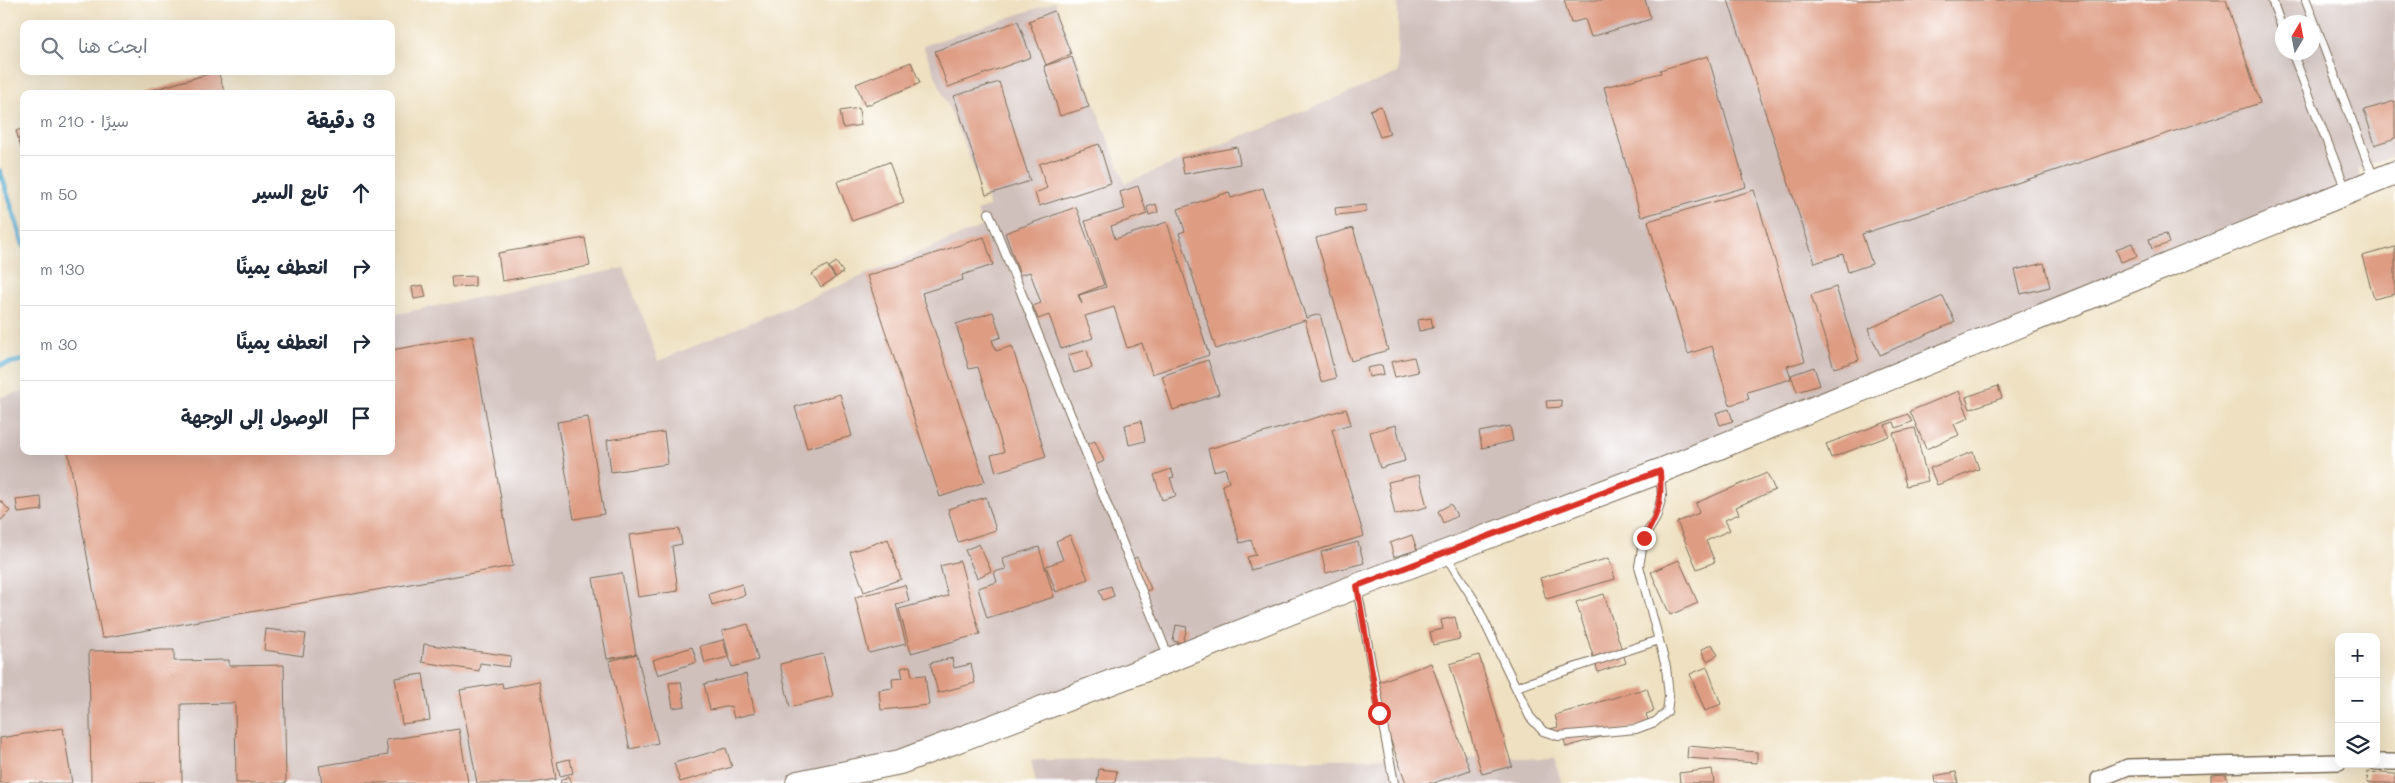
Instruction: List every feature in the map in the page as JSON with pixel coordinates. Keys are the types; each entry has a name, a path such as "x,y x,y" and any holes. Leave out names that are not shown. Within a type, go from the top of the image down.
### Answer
{"main road":[{"path":"798,783 900,762 1170,660 1357,586 1660,471 2385,177"}],"street":[{"path":"2100,783 2099,779 2128,767 2335,762"},
{"path":"2380,762 2395,762"}],"lane":[{"path":"2272,0 2277,15"},
{"path":"2306,0 2385,177"},
{"path":"2295,60 2347,192"},
{"path":"989,213 1170,660"},
{"path":"1444,553 1474,600 1530,717 1543,731 1558,736 1636,729 1655,722 1667,712 1669,696 1667,677 1639,566 1644,538 1656,518 1662,496 1660,471"},
{"path":"1357,586 1394,783"},
{"path":"1516,687 1658,640"}],"shaded area":[{"path":"1398,0 2395,0 2395,155 2358,169 2362,186 900,762 789,783 0,783 0,397 20,392 20,455 395,455 395,314 624,268 658,361 983,226 977,211 990,206 923,46 1055,2 1125,183 1398,73"},
{"path":"1554,758 1562,783 1036,783 1031,760"}],"building":[{"path":"1564,0 1645,0 1651,19 1591,37 1585,19 1571,23"},
{"path":"1728,0 2226,0 2260,103 1862,234 1872,264 1848,272 1843,254 1815,263"},
{"path":"1054,11 1071,54 1046,65 1029,21"},
{"path":"1018,21 1031,57 948,87 935,51"},
{"path":"1708,56 1746,187 1641,217 1604,87 1661,73 1660,70"},
{"path":"1072,57 1089,107 1060,116 1044,66"},
{"path":"911,62 920,83 865,106 856,84"},
{"path":"204,75 219,75 224,90 153,90"},
{"path":"999,82 1030,181 986,195 954,96"},
{"path":"2395,101 2395,138 2375,145 2364,110"},
{"path":"1381,106 1390,134 1380,137 1370,110"},
{"path":"859,108 861,125 843,128 840,111"},
{"path":"20,130 20,144 16,131"},
{"path":"1099,144 1111,183 1039,206 1035,193 1047,188 1039,164"},
{"path":"1237,147 1240,164 1184,174 1181,158"},
{"path":"889,162 904,202 852,221 837,182"},
{"path":"1138,186 1147,214 1111,226 1115,239 1167,222 1209,355 1152,374 1142,343 1127,348 1114,307 1085,316 1093,338 1061,349 1049,315 1038,319 1033,306 1041,303 1030,272 1020,275 1005,233 1076,207 1104,285 1078,295 1082,304 1079,295 1106,287 1085,221 1125,209 1120,192"},
{"path":"1263,188 1306,318 1320,314 1336,378 1321,382 1305,320 1216,349 1179,233 1185,231 1178,209 1229,192 1231,198"},
{"path":"1754,190 1805,361 1787,366 1791,379 1747,392 1749,399 1730,405 1712,346 1688,354 1648,221"},
{"path":"1156,204 1158,212 1149,215 1147,207"},
{"path":"1366,205 1366,212 1336,215 1335,208"},
{"path":"1353,228 1388,350 1351,361 1316,238"},
{"path":"2166,234 2169,243 2152,249 2149,239"},
{"path":"984,237 993,265 962,275 963,280 922,293 985,482 940,497 867,276"},
{"path":"585,238 590,266 502,281 498,253"},
{"path":"2132,243 2137,256 2121,262 2116,249"},
{"path":"2395,247 2395,294 2374,299 2362,256"},
{"path":"836,262 843,272 836,277 829,267"},
{"path":"2044,263 2050,287 2021,294 2015,270"},
{"path":"827,265 835,278 821,287 812,274"},
{"path":"475,276 475,286 452,287 451,277"},
{"path":"423,285 426,297 414,299 412,287"},
{"path":"1836,287 1859,360 1834,368 1811,295"},
{"path":"1943,296 1955,322 1880,355 1868,329"},
{"path":"993,312 1001,337 992,340 996,351 1012,346 1046,457 996,472 991,455 1004,452 978,367 969,369 956,324"},
{"path":"1431,318 1433,328 1419,331 1417,320"},
{"path":"472,336 513,566 102,638 69,455 395,455 395,349"},
{"path":"1087,350 1092,368 1074,373 1068,355"},
{"path":"1414,357 1418,372 1395,377 1391,362"},
{"path":"1208,360 1219,394 1173,410 1162,376"},
{"path":"1382,365 1384,374 1369,377 1367,368"},
{"path":"1814,367 1820,385 1797,392 1791,375"},
{"path":"1998,386 2002,398 1970,409 1966,397"},
{"path":"1959,391 1969,418 1954,424 1959,435 1926,449 1910,411"},
{"path":"840,394 852,436 807,448 795,407"},
{"path":"1561,400 1562,407 1547,408 1546,401"},
{"path":"1346,409 1351,424 1332,430 1364,536 1251,570 1247,557 1256,555 1251,540 1240,543 1222,485 1229,482 1225,468 1214,471 1208,449"},
{"path":"1729,409 1733,421 1720,425 1716,413"},
{"path":"1908,414 1912,422 1896,428 1894,422 1885,425 1889,436 1831,458 1826,444"},
{"path":"588,417 604,514 574,519 557,422"},
{"path":"1141,421 1145,441 1129,445 1125,425"},
{"path":"1396,425 1405,461 1380,468 1370,432"},
{"path":"1510,426 1513,441 1482,448 1479,432"},
{"path":"1915,428 1928,481 1906,486 1893,433"},
{"path":"664,432 668,464 611,472 607,440"},
{"path":"1095,441 1104,461 1093,466 1085,445"},
{"path":"1973,452 1979,469 1937,485 1930,468"},
{"path":"1171,469 1174,477 1170,478 1176,496 1162,500 1154,475"},
{"path":"1767,473 1775,490 1736,507 1739,514 1725,520 1730,530 1706,541 1715,562 1697,569 1677,522 1699,513 1696,503"},
{"path":"1419,475 1427,507 1395,515 1388,482"},
{"path":"41,497 42,510 18,513 16,500"},
{"path":"986,497 996,530 958,542 948,509"},
{"path":"0,500 10,511 0,521"},
{"path":"1451,504 1457,516 1443,523 1438,511"},
{"path":"679,529 682,544 672,546 678,591 638,597 629,535"},
{"path":"1070,535 1088,579 1056,592 1046,566 1063,560 1056,541"},
{"path":"1412,535 1417,550 1394,557 1390,543"},
{"path":"888,539 901,579 864,592 850,552"},
{"path":"1358,542 1364,563 1326,573 1321,552"},
{"path":"979,544 991,571 977,578 965,550"},
{"path":"1039,547 1054,597 987,618 978,588 997,582 994,572 1006,569 1002,558"},
{"path":"1137,557 1151,589 1144,592 1130,560"},
{"path":"1609,558 1615,579 1546,599 1540,578"},
{"path":"1679,560 1698,603 1670,615 1651,572"},
{"path":"960,561 980,634 911,653 899,609 948,596 940,566"},
{"path":"622,573 636,654 607,659 593,578"},
{"path":"742,584 745,595 712,605 709,594"},
{"path":"905,585 909,601 896,604 906,644 869,653 855,597"},
{"path":"1111,586 1114,596 1103,600 1099,590"},
{"path":"1604,594 1626,663 1598,672 1576,602"},
{"path":"1455,617 1460,639 1433,645 1430,632 1443,629 1441,620"},
{"path":"748,624 758,660 732,667 722,631"},
{"path":"1176,625 1187,627 1183,643 1173,641"},
{"path":"266,629 306,634 303,656 264,650"},
{"path":"723,640 728,657 705,663 700,646"},
{"path":"424,644 511,656 509,667 480,663 479,671 422,662"},
{"path":"1712,644 1718,655 1707,661 1701,650"},
{"path":"692,647 697,662 658,675 653,660"},
{"path":"174,650 174,661 229,660 229,666 284,665 286,783 236,783 235,703 181,704 182,783 91,783 89,651"},
{"path":"637,654 658,743 630,749 609,661"},
{"path":"823,654 833,696 790,707 780,664"},
{"path":"1479,655 1512,766 1482,774 1450,664"},
{"path":"952,658 954,668 971,664 975,683 938,693 930,663"},
{"path":"1431,663 1470,770 1434,783 1406,783 1371,685"},
{"path":"910,666 912,676 925,675 929,705 881,710 879,690 893,688 892,679 903,678 901,668"},
{"path":"1707,667 1721,704 1705,711 1690,674"},
{"path":"423,674 430,720 402,724 395,678"},
{"path":"746,674 755,713 734,718 731,706 710,710 704,684"},
{"path":"539,681 556,779 532,783 477,783 460,690 502,683 503,688"},
{"path":"681,682 685,706 673,708 669,683"},
{"path":"1647,688 1654,711 1646,714 1649,723 1566,747 1563,736 1553,739 1550,729 1558,727 1555,715"},
{"path":"63,728 72,783 0,783 0,738"},
{"path":"459,729 468,783 322,783 319,766 388,755 386,740"},
{"path":"1688,746 1757,752 1757,763 1687,758"},
{"path":"726,748 732,767 680,782 674,763"},
{"path":"570,759 573,773 560,776 557,762"},
{"path":"1099,769 1117,771 1115,783 1097,783"},
{"path":"1712,769 1714,783 1680,783 1679,773"},
{"path":"1956,772 1958,783 1935,783 1934,776"},
{"path":"2368,772 2395,774 2395,783 2367,783"},
{"path":"2226,774 2228,783 2211,783 2211,775"},
{"path":"569,776 572,783 561,783 560,781"}],"waterway":[{"path":"0,171 20,234"},
{"path":"0,365 20,361"}],"route":[{"path":"1379,713 1357,586 1660,471 1662,496 1656,518 1644,538"}]}
